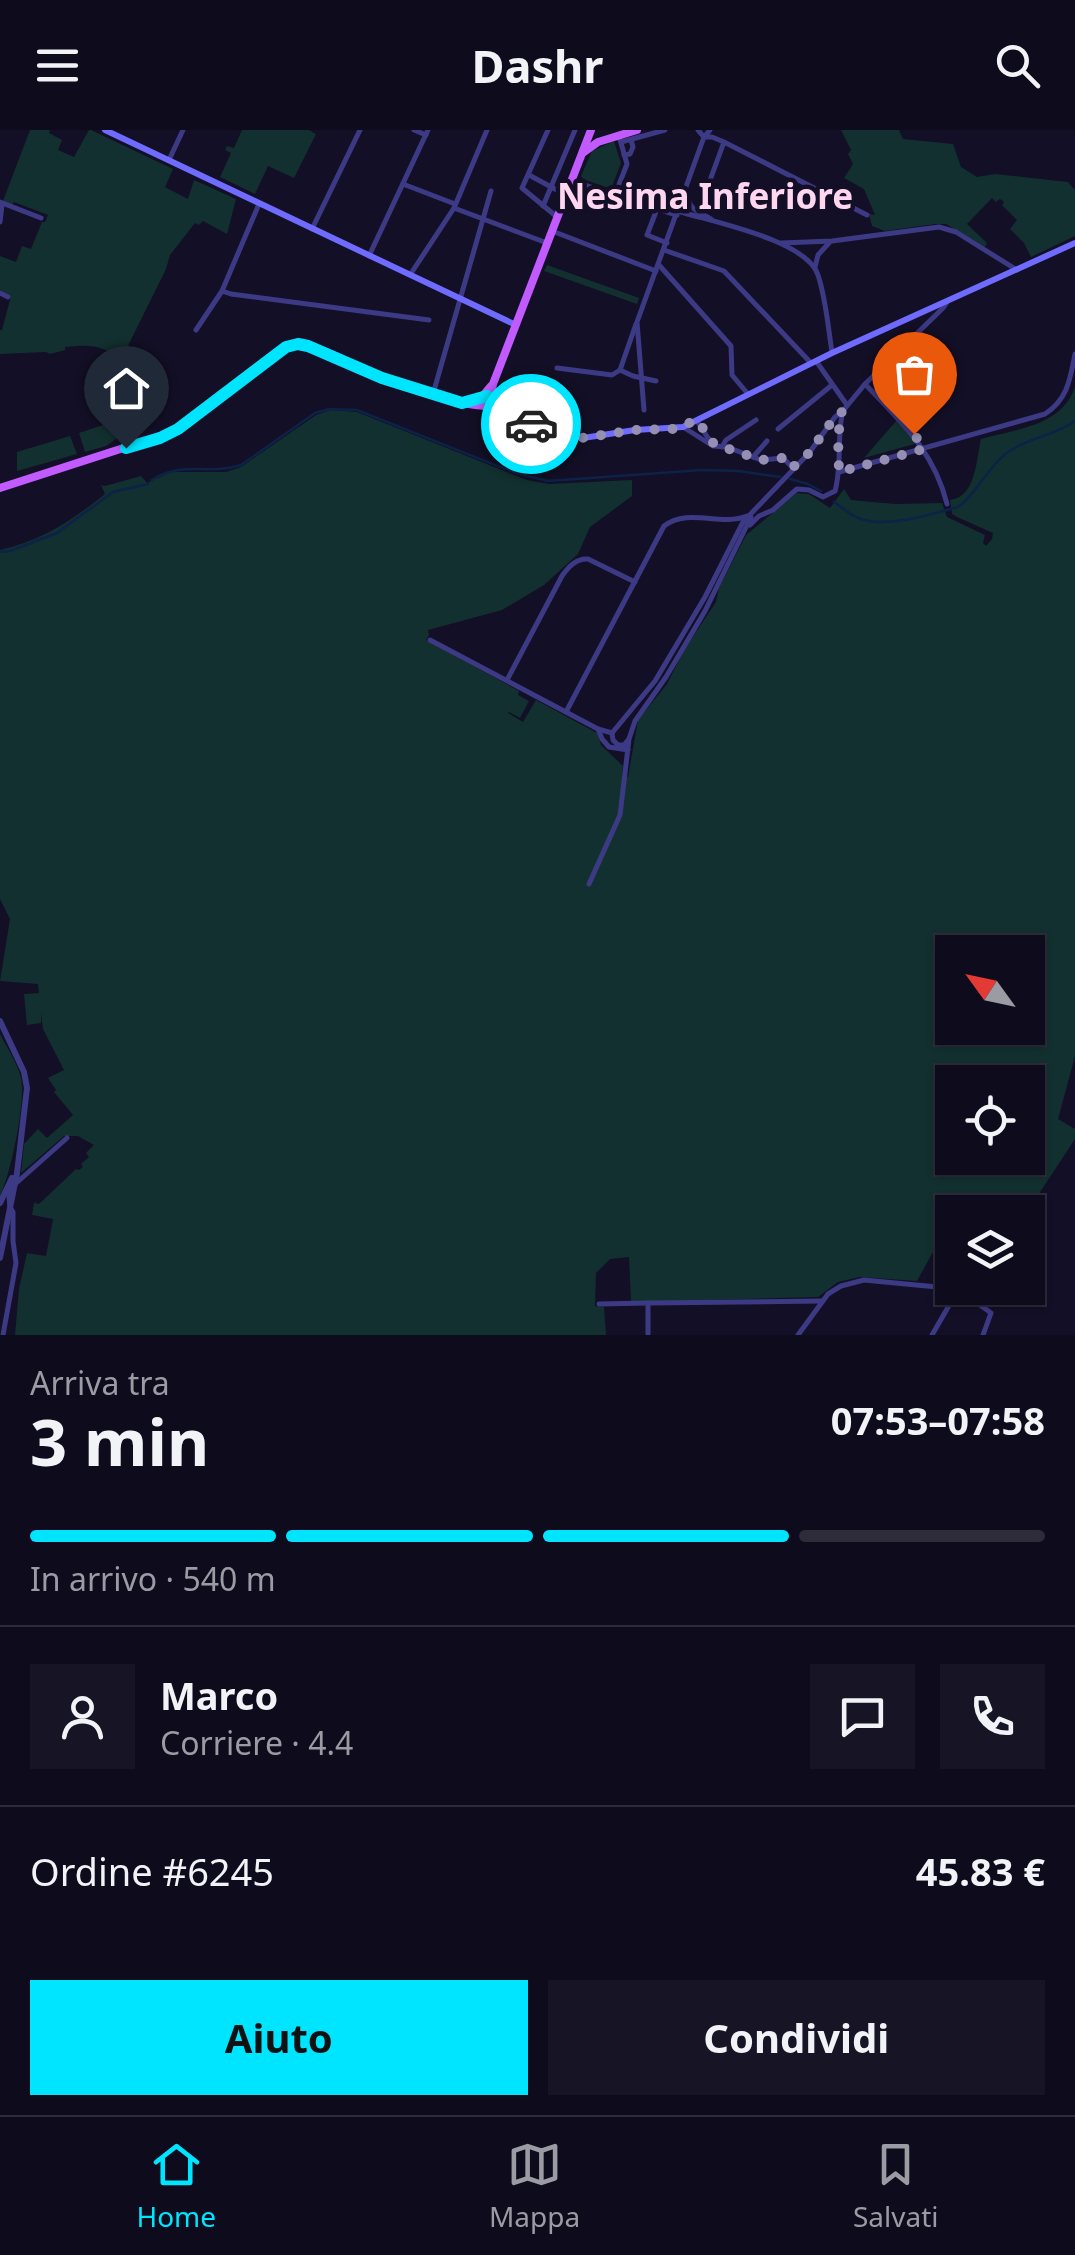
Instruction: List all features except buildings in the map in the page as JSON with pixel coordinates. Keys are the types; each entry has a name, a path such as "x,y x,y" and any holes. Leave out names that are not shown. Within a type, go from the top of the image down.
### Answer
{"main road":[{"path":"105,130 516,325"},
{"path":"485,401 591,130 596,136 618,138"},
{"path":"581,155 593,144 637,130"},
{"path":"0,488 173,432 292,344 302,344 382,378 462,403 485,401 505,416 582,438 683,427 832,353 1075,246"}],"street":[{"path":"168,160 183,130"},
{"path":"312,229 360,130"},
{"path":"369,256 427,132 414,130"},
{"path":"410,275 454,206 487,130"},
{"path":"548,130 522,188 557,217"},
{"path":"544,206 575,130"},
{"path":"528,175 551,187 615,195 626,164 618,138 630,140 666,130"},
{"path":"698,130 704,137"},
{"path":"557,368 609,376 620,370 704,137 710,130"},
{"path":"704,137 712,136 867,215"},
{"path":"624,155 630,154 630,140"},
{"path":"708,183 724,142"},
{"path":"403,184 547,244"},
{"path":"687,188 692,210 717,223"},
{"path":"433,394 492,191"},
{"path":"0,222 1,203 41,218"},
{"path":"196,330 222,290 260,204"},
{"path":"832,353 815,269 803,254 781,242 657,208 647,235 666,247 724,270 814,362 847,404"},
{"path":"781,242 832,241 944,228 1017,270"},
{"path":"552,232 657,268 731,346 732,375 748,394"},
{"path":"815,269 822,250 832,241"},
{"path":"222,290 429,320"},
{"path":"0,293 8,297"},
{"path":"630,738 624,745 618,745 612,734 655,681 705,597 742,521 809,453 865,384 947,302"},
{"path":"637,322 644,410"},
{"path":"839,472 1054,408 1068,388 1075,354"},
{"path":"620,370 656,381"},
{"path":"889,409 927,383"},
{"path":"778,429 832,384"},
{"path":"865,384 914,434 941,480 947,504"},
{"path":"744,532 797,488 823,498 834,491 839,472 842,412"},
{"path":"697,420 714,444 764,461 783,458 792,468"},
{"path":"722,446 756,420"},
{"path":"683,427 713,446 722,446"},
{"path":"753,458 767,441"},
{"path":"754,511 765,513"},
{"path":"589,884 620,814 635,721 706,611 754,511"},
{"path":"566,712 662,530 672,520 692,517 742,521"},
{"path":"507,680 562,576 574,564 588,560 635,582"},
{"path":"430,640 612,734"},
{"path":"598,729 608,746 628,750"},
{"path":"0,1258 26,1083 1,1024"},
{"path":"13,1179 30,1171 67,1138"},
{"path":"3,1335 16,1263 14,1212 7,1200"},
{"path":"798,1335 822,1301 841,1286 864,1280 935,1286"},
{"path":"599,1304 822,1301"},
{"path":"648,1304 648,1335"},
{"path":"932,1335 949,1305"},
{"path":"980,1305 992,1314 982,1335"}],"green space":[{"path":"30,130 50,130 62,140 58,150 74,157 91,130 173,169 165,187 188,199 194,180 236,199 227,234 203,221 195,223 170,255 120,362 102,348 88,346 65,347 50,354 0,354 0,330 11,296 0,290 0,256 16,262 22,246 31,249 48,215 3,201"},
{"path":"242,130 309,130 316,134 294,178 268,166 255,194 220,177 231,153 225,150 227,146 234,148"},
{"path":"841,130 899,130 903,139 953,144 961,167 977,177 995,174 1068,182 1075,190 1075,236 1031,257 1010,229 1017,220 1002,205 1004,202 992,198 967,224 987,243 985,247 946,224 885,231 872,226 869,214 875,215 864,189 844,178 853,164"},
{"path":"614,141 621,163 611,189 583,179 592,151"},
{"path":"547,265 639,298 637,304 544,271"},
{"path":"124,378 167,403 106,446 85,452 79,433 136,414"},
{"path":"1075,387 1075,1056 1058,1119 1075,1129 1075,1139 1038,1195 935,1195 935,1248 917,1281 860,1277 838,1282 818,1297 631,1302 629,1257 610,1259 596,1273 595,1306 604,1307 606,1335 15,1335 27,1253 46,1256 53,1219 32,1215 34,1203 39,1204 83,1167 81,1164 89,1157 86,1153 94,1145 78,1136 64,1136 21,1173 24,1144 38,1129 47,1138 73,1115 48,1078 64,1070 43,1029 41,1013 41,1023 27,1025 24,994 39,993 38,984 0,981 10,919 0,899 0,550 30,541 68,521 105,494 101,485 141,476 147,483 171,472 226,472 241,467 316,415 331,410 357,412 527,480 549,484 632,480 632,496 590,527 578,554 544,585 502,610 428,630 426,640 519,691 518,695 529,701 520,718 508,713 523,722 536,700 597,733 601,745 623,766 622,776 628,777 638,720 667,684 716,602 746,535 797,493 809,494 830,508 844,489 851,500 942,503 947,517 985,535 986,546 993,533 952,514 950,500 970,485 981,439 1036,424 1060,410"},
{"path":"897,420 918,443 864,458"},
{"path":"70,436 77,454 17,471 17,452"},
{"path":"0,1034 17,1066 22,1089 9,1172 0,1196"}],"waterway":[{"path":"152,480 173,471 241,465 315,413 329,409 357,410 515,473 548,481 702,470 780,477"},
{"path":"834,502 857,518 884,522 958,507 1008,452 1075,421"},
{"path":"790,479 821,491"},
{"path":"0,552 57,533 113,492 148,484"}],"way so far":[{"path":"531,424 592,438 635,430 674,429 697,420 714,444 761,460 783,458 792,468 842,412 839,472 924,449 914,434"}],"district":[{"name":"Nesima Inferiore","path":"705,195"}],"route":[{"path":"126,448 173,432 292,344 308,346 382,378 462,403 490,397 505,416 531,424"}]}
